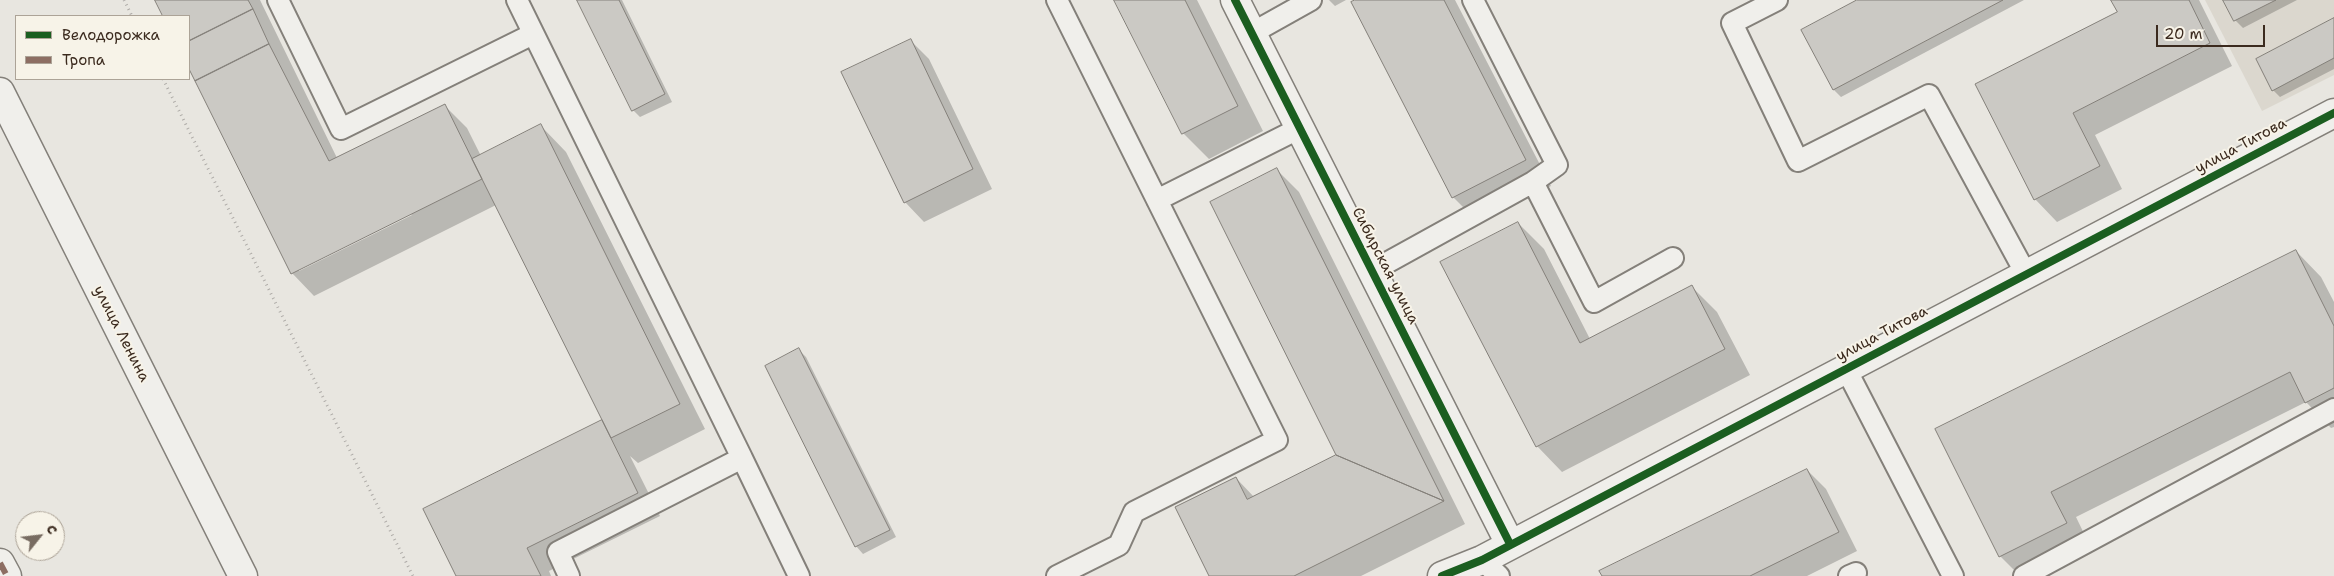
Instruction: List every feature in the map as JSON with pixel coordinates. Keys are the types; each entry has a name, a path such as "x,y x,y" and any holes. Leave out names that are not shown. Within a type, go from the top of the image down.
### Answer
{"street":[{"name":"Сибирская улица","path":"1235,0 1510,544"},
{"name":"улица Ленина","path":"0,92 243,576"},
{"name":"улица Титова","path":"1442,576 1490,568 1510,544 2334,113"},
{"path":"0,563 7,576"}],"lane":[{"path":"278,0 341,129 533,34"},
{"path":"518,0 798,576"},
{"path":"1056,0 1277,440 1134,512 1119,545 1057,576"},
{"path":"1252,33 1311,0"},
{"path":"1372,271 1533,182 1558,165 1473,0"},
{"path":"1778,0 1732,23 1798,160 1929,95 2026,274"},
{"path":"1157,200 1300,128"},
{"path":"1533,182 1594,302 1673,258"},
{"path":"1846,369 1953,576"},
{"path":"2024,576 2334,409"},
{"path":"569,576 558,552 742,458"}],"path":[{"path":"124,0 132,15"},
{"path":"164,80 413,576"}],"shaded area":[{"path":"2205,0 2334,0 2334,75 2262,111"}],"building":[{"path":"155,0 248,0 253,9 190,40 190,15 162,15"},
{"path":"577,0 619,0 665,94 632,111"},
{"path":"1114,0 1185,0 1238,106 1182,134"},
{"path":"1355,0 1444,0 1526,160 1452,198 1351,2"},
{"path":"1857,0 2003,0 1833,90 1801,30"},
{"path":"2111,0 2189,0 2210,43 2073,113 2100,166 2034,200 1975,84 2117,12"},
{"path":"2223,0 2276,0 2234,21"},
{"path":"253,9 269,44 195,81 190,71 190,40"},
{"path":"2334,18 2334,58 2272,91 2256,59"},
{"path":"911,39 973,169 904,203 841,72"},
{"path":"269,44 329,161 445,104 482,179 291,274 195,81"},
{"path":"541,124 680,404 611,438 472,159"},
{"path":"1277,168 1444,501 1336,455 1210,202"},
{"path":"1518,222 1580,343 1692,285 1725,349 1536,447 1440,262"},
{"path":"2296,250 2334,326 2334,388 2305,403 2290,372 2051,492 2067,523 1999,557 1935,429"},
{"path":"799,348 890,530 855,547 765,366"},
{"path":"602,420 638,493 527,548 541,576 456,576 423,509"},
{"path":"1336,455 1444,501 1294,576 1209,576 1175,507 1236,477 1247,499"},
{"path":"1807,469 1839,532 1750,576 1602,576 1599,571"}],"marked path":[{"path":"0,563 7,576"}],"cycle path":[{"path":"1235,0 1510,544"},
{"path":"1442,576 1482,560 2334,113"}]}
